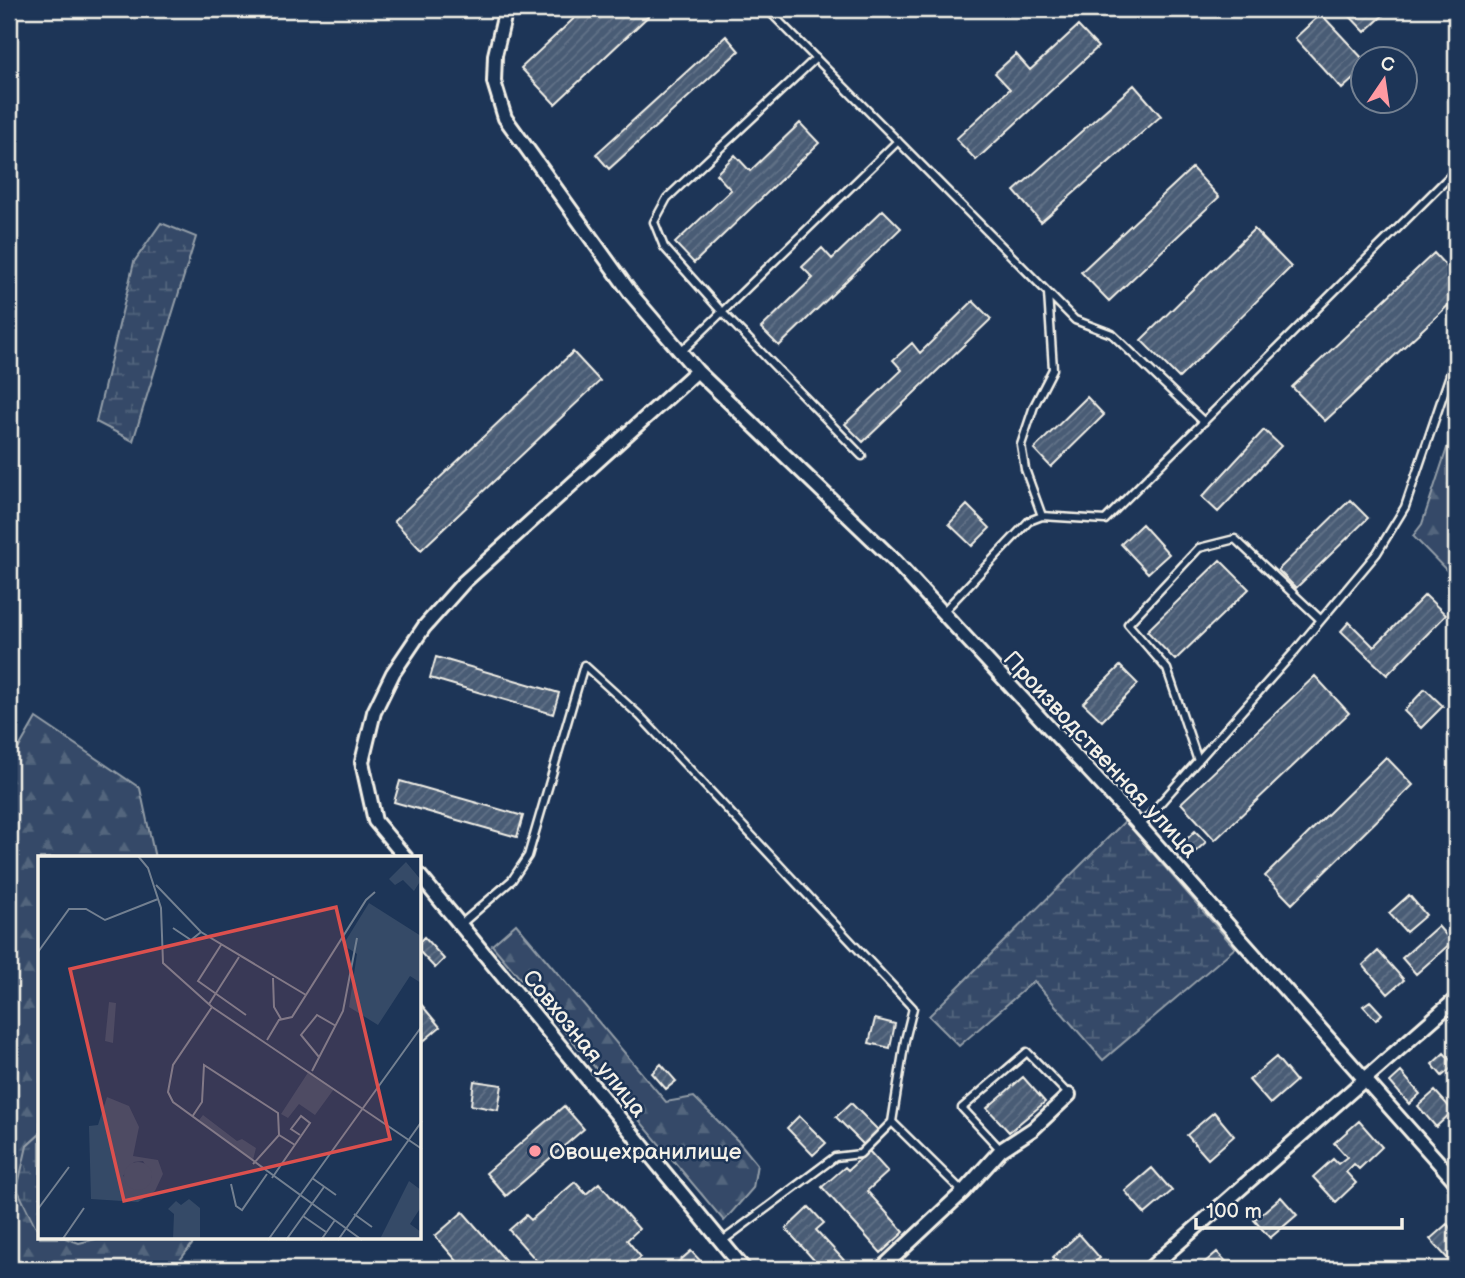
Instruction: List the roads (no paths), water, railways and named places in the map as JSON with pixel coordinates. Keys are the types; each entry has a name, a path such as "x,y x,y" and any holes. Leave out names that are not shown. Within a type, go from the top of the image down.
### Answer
{"street":[{"name":"Производственная улица","path":"506,9 495,55 494,82 505,118 632,295 697,371 896,562 1140,825 1456,1182"},
{"path":"404,856 375,821 362,762 379,702 393,673 424,627 464,582 697,371"},
{"name":"Совхозная улица","path":"422,878 744,1269"},
{"path":"1149,1269 1456,999"},
{"path":"881,1269 963,1192 1001,1150 1033,1129 1069,1096"}],"lane":[{"path":"767,9 1075,320 1112,334 1204,422"},
{"path":"816,58 667,198 654,222 664,247 722,312 862,456"},
{"path":"681,352 898,141"},
{"path":"942,613 1029,522 1042,516 1105,520 1456,170"},
{"path":"1042,516 1025,469 1021,445 1034,407 1053,369 1048,292"},
{"path":"1140,825 1377,553 1405,507 1456,357"},
{"path":"1198,761 1167,669 1128,624 1199,548 1235,539 1321,620"},
{"path":"460,925 512,880 528,856 584,665 640,716 914,1008 905,1040 892,1122 860,1154 835,1157 721,1242"},
{"path":"1001,1150 962,1108 1027,1052 1069,1096"},
{"path":"892,1122 963,1192"}],"place":[{"name":"Овощехранилище","path":"535,1151"}]}
